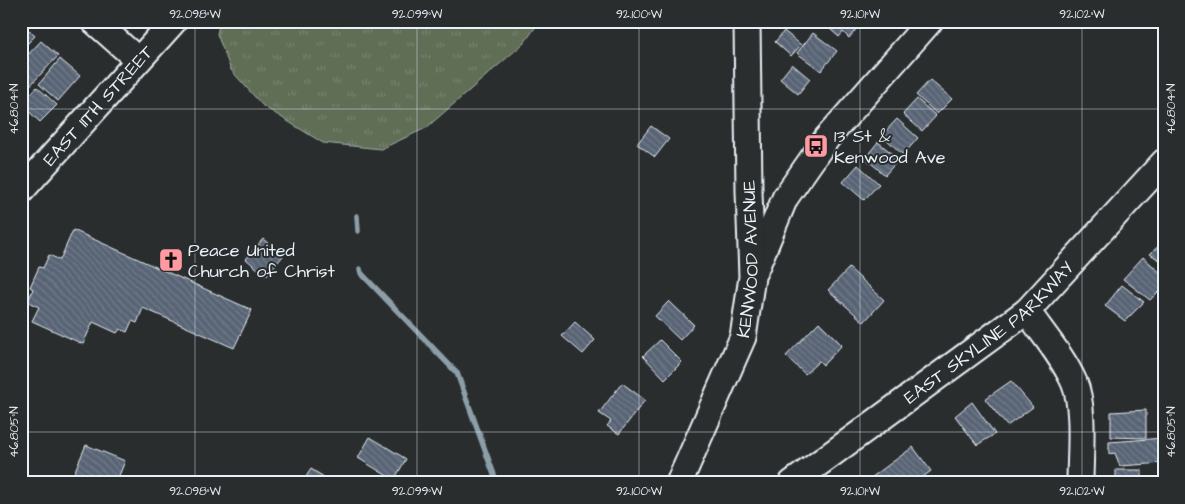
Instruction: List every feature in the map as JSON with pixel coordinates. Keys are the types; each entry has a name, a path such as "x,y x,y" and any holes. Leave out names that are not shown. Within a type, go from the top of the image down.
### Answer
{"street":[{"path":"94,21 138,60"},
{"name":"EAST 11TH STREET","path":"21,190 174,21"},
{"name":"KENWOOD AVENUE","path":"679,483 743,337 752,277 747,21"},
{"path":"752,277 785,198 827,138 930,21"},
{"name":"EAST SKYLINE PARKWAY","path":"792,483 1027,311 1164,162"},
{"path":"1027,311 1075,384 1080,410 1080,483"}],"green space":[{"path":"220,21 540,21 524,43 426,128 381,149 323,143 263,106 231,70 217,34"}],"building":[{"path":"821,21 862,22 849,38 843,32 839,37"},
{"path":"21,23 35,36 21,50"},
{"path":"784,31 801,45 791,56 775,42"},
{"path":"813,33 837,51 821,71 797,53"},
{"path":"41,41 58,56 21,95 21,62"},
{"path":"60,59 80,76 58,101 39,84"},
{"path":"792,64 810,79 798,94 780,79"},
{"path":"930,80 952,99 937,114 916,95"},
{"path":"37,87 57,105 40,122 21,104"},
{"path":"917,99 936,116 922,131 903,114"},
{"path":"897,119 918,138 903,155 882,135"},
{"path":"651,126 669,139 655,157 637,144"},
{"path":"878,142 899,159 885,175 865,158"},
{"path":"858,165 879,184 864,200 843,182"},
{"path":"73,230 252,310 234,348 143,308 137,323 132,321 127,332 120,329 117,333 93,322 83,344 32,321 39,307 28,302 33,289 30,287 39,267 43,268 49,255 60,260"},
{"path":"263,239 283,256 266,276 246,259"},
{"path":"1164,241 1164,263 1150,254"},
{"path":"1143,257 1164,276 1164,286 1150,300 1123,279"},
{"path":"849,268 884,300 864,322 828,290"},
{"path":"1122,285 1144,302 1125,321 1105,306"},
{"path":"669,301 694,325 680,340 655,316"},
{"path":"575,322 595,340 583,354 562,336"},
{"path":"819,322 842,345 823,365 819,361 805,374 786,356"},
{"path":"660,340 682,362 665,379 643,356"},
{"path":"1011,381 1033,407 1007,426 985,399"},
{"path":"622,383 645,400 619,434 607,426 611,421 599,413"},
{"path":"972,402 995,434 977,445 955,416"},
{"path":"1146,410 1146,438 1111,437 1111,412"},
{"path":"370,437 406,459 394,480 358,458"},
{"path":"1164,438 1164,463 1120,466 1115,453 1109,454 1109,442"},
{"path":"86,445 125,461 116,483 79,483 71,480"},
{"path":"913,447 931,471 915,483 864,483"},
{"path":"311,469 329,480 327,483 302,483"},
{"path":"1116,470 1142,470 1142,483 1116,483"}],"waterway":[{"path":"357,216 358,231"},
{"path":"360,269 361,273 457,373 497,483"}],"place":[{"name":"13 St & Kenwood Ave","path":"816,146"},
{"name":"Peace United Church of Christ","path":"171,260"}]}
